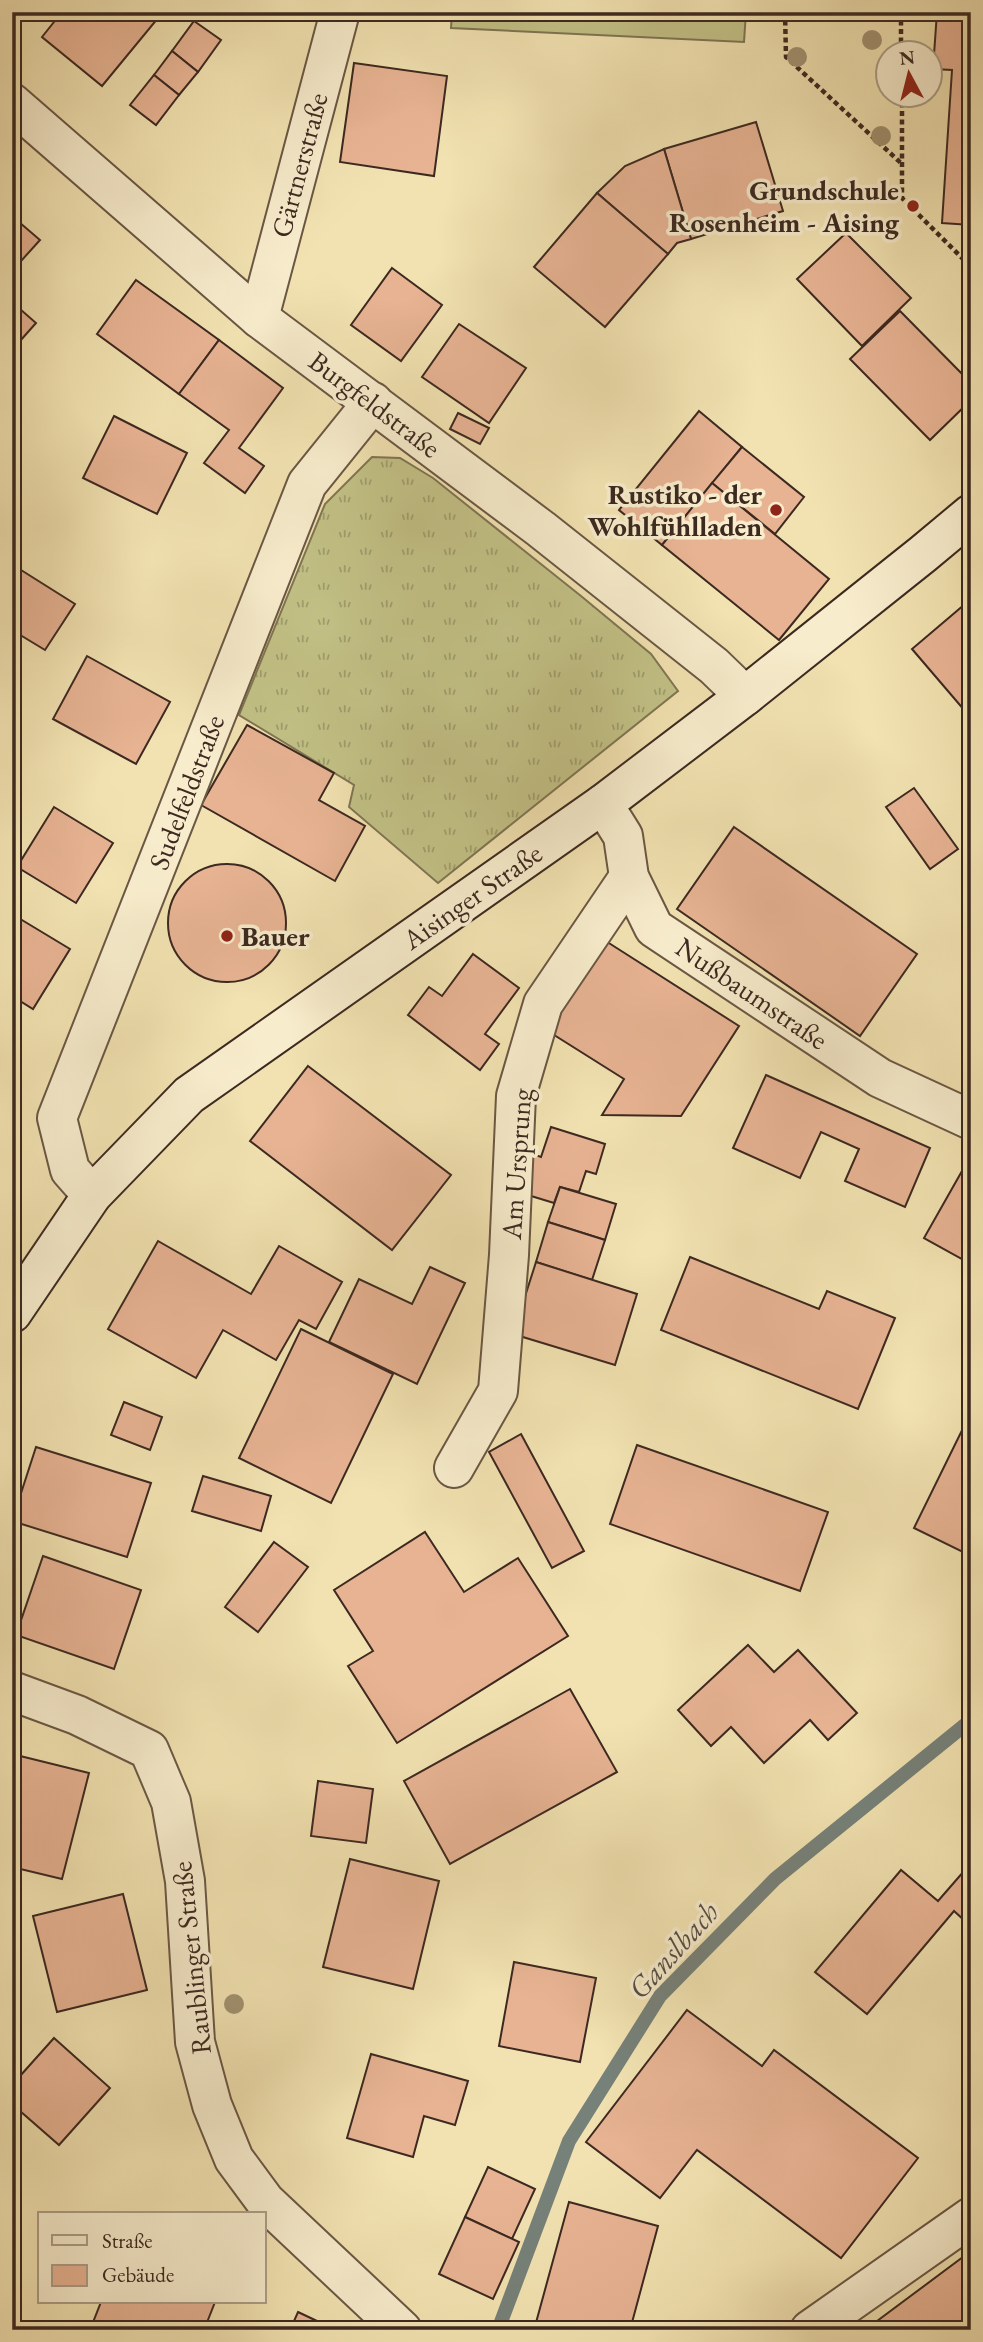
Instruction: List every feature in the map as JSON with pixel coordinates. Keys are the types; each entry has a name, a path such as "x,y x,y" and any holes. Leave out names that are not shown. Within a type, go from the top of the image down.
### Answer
{"street":[{"name":"Gärtnerstraße","path":"259,318 340,12"},
{"name":"Burgfeldstraße","path":"15,110 259,318 541,529 714,666 745,696"},
{"name":"Sudelfeldstraße","path":"92,1195 70,1170 57,1118 307,484 373,402"},
{"name":"Aisinger Straße","path":"12,1313 92,1195 190,1094 603,804 745,696 971,514"},
{"name":"Nußbaumstraße","path":"603,804 623,836 629,877 654,928 880,1078 971,1120"},
{"name":"Am Ursprung","path":"454,1468 498,1391 509,1255 516,1096 543,1004 629,877"},
{"name":"Raublinger Straße","path":"12,1691 77,1715 149,1750 171,1802 185,1881 195,2042 212,2105 234,2159 265,2201 402,2330"},
{"path":"810,2330 971,2217"}],"path":[{"path":"785,12 786,57 902,164"},
{"path":"901,12 901,38"},
{"path":"902,108 902,198 971,267"}],"green space":[{"path":"452,12 746,12 744,42 451,28"},
{"path":"372,457 400,458 433,478 651,654 678,691 438,883 349,807 354,785 239,715 325,504"}],"building":[{"path":"62,12 163,12 102,86 42,37"},
{"path":"937,12 971,12 971,225 942,223 952,70 944,70 944,38 935,38"},
{"path":"194,21 221,40 198,72 172,51"},
{"path":"172,51 198,72 179,95 154,75"},
{"path":"354,63 447,76 434,176 340,162"},
{"path":"154,75 179,95 156,125 130,105"},
{"path":"756,122 783,211 691,239 664,149"},
{"path":"664,149 691,239 677,243 668,254 597,193 625,166"},
{"path":"597,193 668,254 605,327 534,267"},
{"path":"12,216 40,240 12,271"},
{"path":"846,233 911,298 862,346 797,279"},
{"path":"392,268 442,305 401,361 351,325"},
{"path":"136,280 219,340 179,394 97,334"},
{"path":"12,302 36,323 12,350"},
{"path":"900,311 971,383 971,400 930,440 850,359"},
{"path":"459,324 526,368 489,423 422,377"},
{"path":"219,340 283,388 239,448 264,466 245,493 204,463 229,430 179,394"},
{"path":"699,411 742,447 662,545 619,510"},
{"path":"458,413 489,428 480,444 450,429"},
{"path":"114,416 187,453 157,514 83,478"},
{"path":"742,447 804,497 775,534 712,483"},
{"path":"712,483 829,579 779,640 662,545"},
{"path":"21,570 75,604 45,650 12,630 12,583"},
{"path":"971,599 971,718 912,649"},
{"path":"87,656 170,702 136,764 53,719"},
{"path":"247,725 334,773 319,800 365,826 335,881 201,805"},
{"path":"914,788 958,849 930,869 886,807"},
{"path":"54,807 113,843 76,903 17,867"},
{"path":"734,827 917,954 860,1036 677,909"},
{"name":"Bauer","path":"227,864 260,874 276,890 286,923 276,956 260,972 227,982 194,972 178,956 168,923 178,890 194,874"},
{"path":"12,914 70,949 33,1009 12,996"},
{"path":"601,938 739,1026 681,1116 602,1115 624,1079 543,1028"},
{"path":"473,954 519,988 485,1034 499,1044 480,1070 408,1015 429,987 442,996"},
{"path":"308,1066 451,1175 392,1250 250,1141"},
{"path":"766,1075 930,1148 905,1207 845,1181 859,1149 821,1132 800,1178 733,1148"},
{"path":"551,1127 605,1144 596,1174 586,1171 579,1192 560,1187 554,1203 518,1192 530,1153 541,1157"},
{"path":"966,1164 971,1167 971,1264 924,1238"},
{"path":"560,1187 616,1204 605,1240 548,1222"},
{"path":"548,1222 605,1240 592,1280 536,1262"},
{"path":"158,1241 251,1294 279,1246 342,1282 316,1329 299,1320 276,1360 223,1330 196,1378 108,1329"},
{"path":"690,1257 819,1309 827,1291 895,1318 858,1409 661,1330"},
{"path":"536,1262 637,1294 615,1365 513,1334"},
{"path":"430,1267 465,1283 417,1384 329,1342 359,1279 412,1304"},
{"path":"301,1329 393,1374 331,1503 239,1458"},
{"path":"124,1402 162,1417 150,1450 111,1435"},
{"path":"971,1412 971,1556 914,1528"},
{"path":"521,1434 584,1551 552,1568 489,1452"},
{"path":"637,1445 828,1512 800,1591 610,1524"},
{"path":"36,1447 151,1483 127,1557 12,1521"},
{"path":"203,1476 271,1496 261,1531 192,1511"},
{"path":"425,1532 464,1592 518,1558 568,1636 397,1743 348,1666 373,1651 334,1590"},
{"path":"274,1542 308,1567 258,1632 225,1607"},
{"path":"43,1556 141,1590 114,1669 16,1635"},
{"path":"748,1645 774,1672 798,1650 857,1713 828,1740 810,1720 764,1763 731,1727 711,1746 678,1710"},
{"path":"570,1689 617,1772 450,1864 404,1781"},
{"path":"12,1754 89,1773 62,1879 12,1867"},
{"path":"318,1781 373,1789 366,1843 311,1836"},
{"path":"350,1859 439,1881 413,1989 323,1967"},
{"path":"971,1863 971,1915 965,1921 954,1911 867,2014 815,1972 901,1870 938,1901"},
{"path":"123,1894 147,1990 57,2012 33,1916"},
{"path":"514,1962 596,1978 580,2062 499,2046"},
{"path":"687,2010 762,2066 774,2050 918,2158 841,2258 697,2150 660,2198 586,2142"},
{"path":"54,2038 110,2088 59,2145 12,2104 12,2085"},
{"path":"371,2054 468,2081 455,2125 424,2116 413,2157 347,2138"},
{"path":"488,2167 535,2189 512,2239 465,2217"},
{"path":"569,2202 658,2226 630,2330 534,2330"},
{"path":"465,2217 519,2242 493,2299 439,2274"},
{"path":"971,2251 971,2330 865,2330"},
{"path":"100,2304 214,2304 204,2330 90,2330"},
{"path":"298,2312 336,2330 290,2330"}],"waterway":[{"name":"Ganslbach","path":"498,2330 569,2141 660,1996 775,1879 971,1720"}],"place":[{"name":"Grundschule Rosenheim - Aising","path":"913,206"},
{"name":"Rustiko - der Wohlfühlladen","path":"776,510"},
{"name":"Bauer","path":"227,936"}]}
